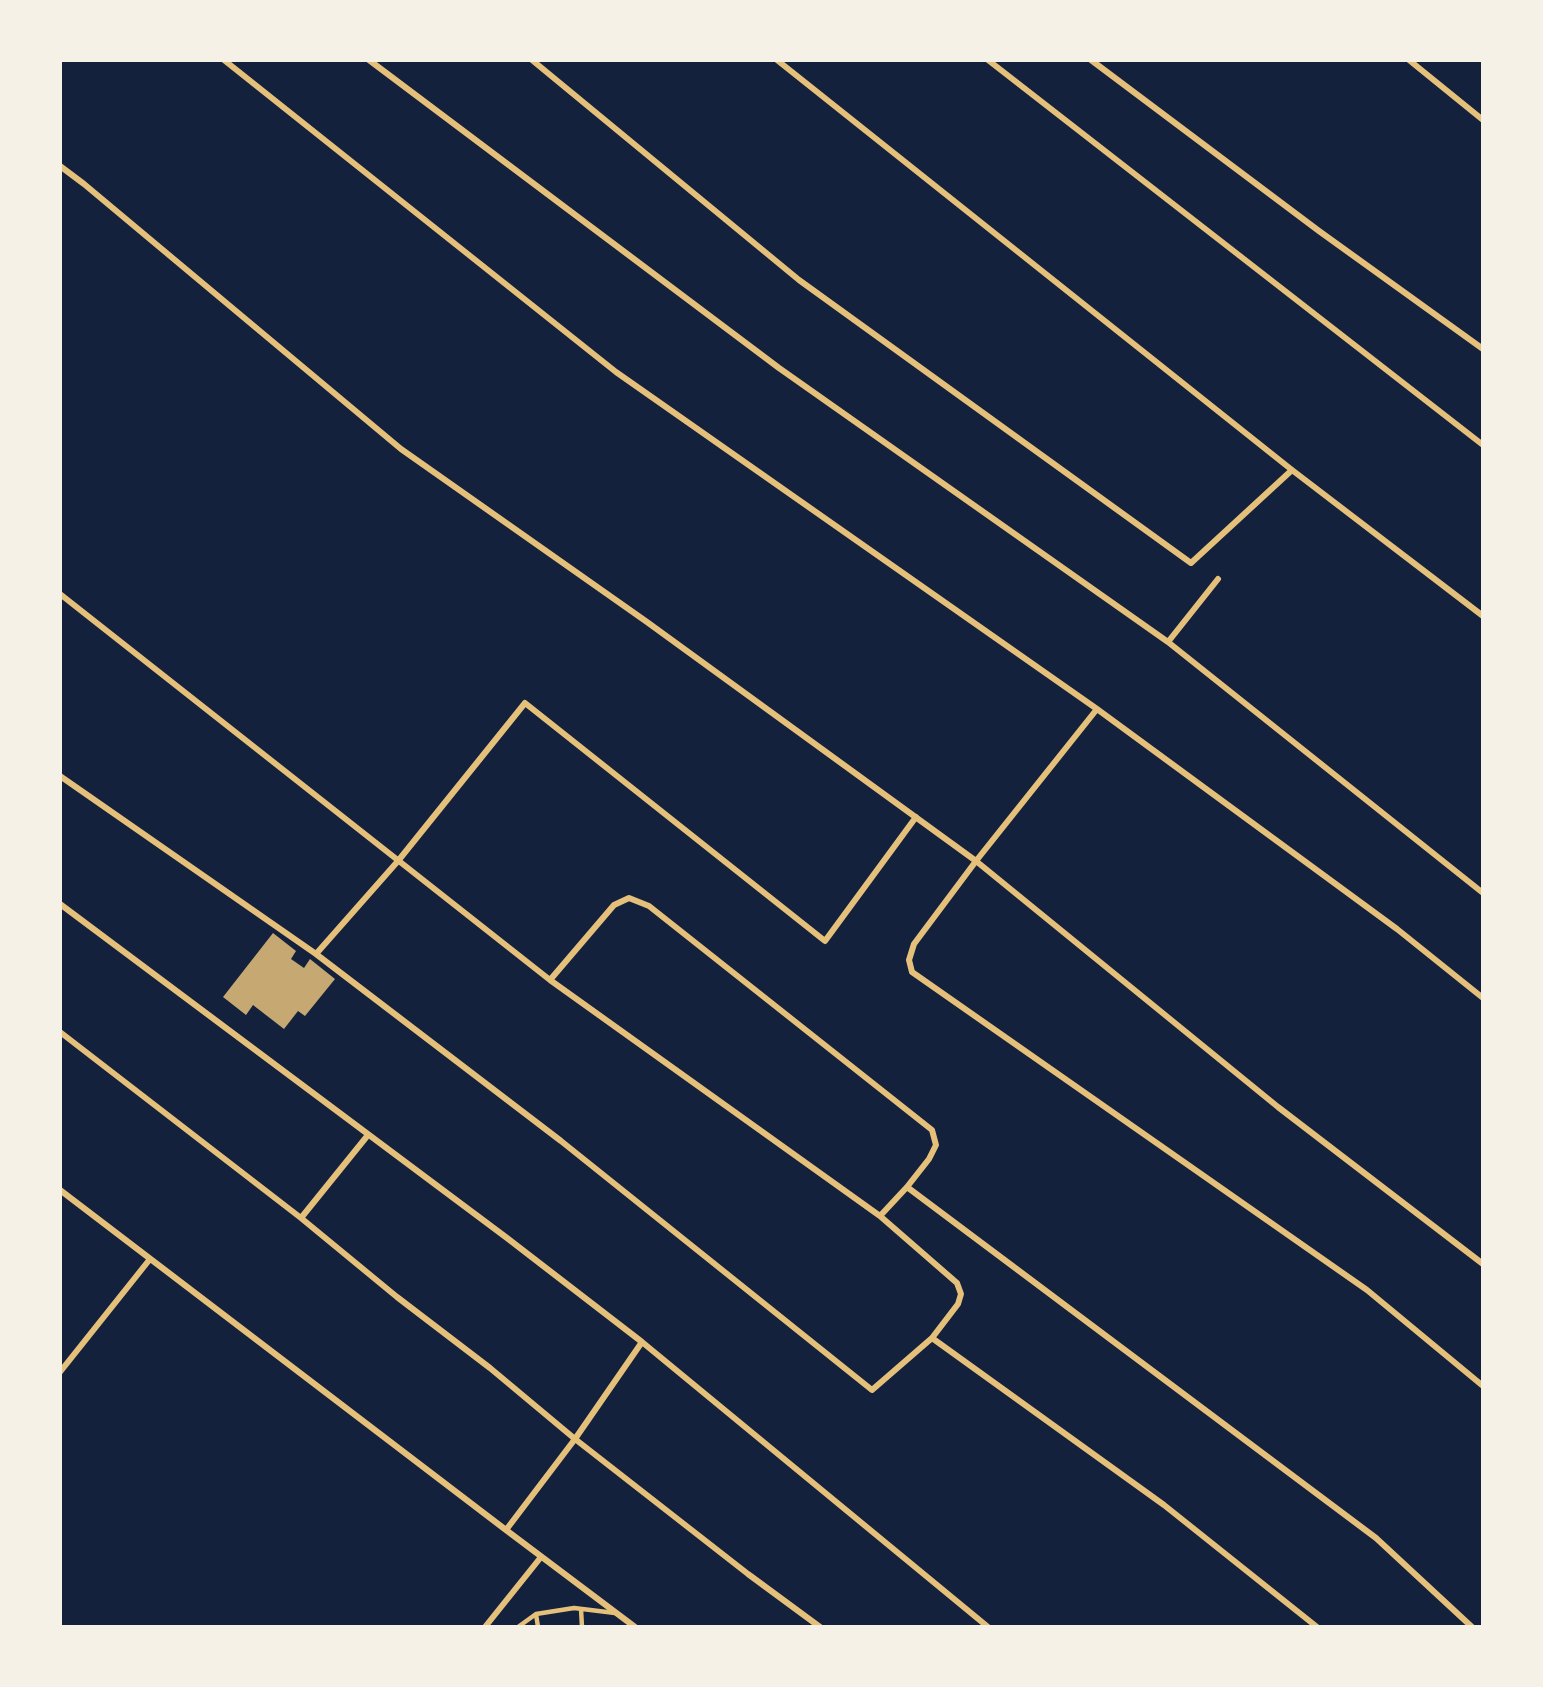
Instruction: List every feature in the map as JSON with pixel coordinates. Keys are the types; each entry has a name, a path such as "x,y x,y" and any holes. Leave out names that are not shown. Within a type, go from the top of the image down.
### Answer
{"street":[{"path":"224,60 616,372 1097,709 1397,929 1483,998"},
{"path":"369,60 779,368 1168,642 1483,893"},
{"path":"532,60 799,280 1191,563 1292,470"},
{"path":"777,60 1292,470 1483,616"},
{"path":"988,60 1483,445"},
{"path":"1091,60 1309,224 1483,349"},
{"path":"1409,60 1483,120"},
{"path":"60,166 401,449 647,622 976,861 1278,1107 1483,1263"},
{"path":"1168,642 1218,579"},
{"path":"60,594 550,980 880,1216 957,1283 961,1294 958,1304 932,1338 872,1390 561,1141 316,954 60,776"},
{"path":"316,954 398,861 525,703 825,941 916,817"},
{"path":"1097,709 976,861 914,944 909,960 912,972 1367,1290 1483,1386"},
{"path":"550,980 614,905 629,898 650,906 932,1130 936,1145 929,1159 880,1216"},
{"path":"60,904 507,1238 642,1342 988,1627"},
{"path":"60,1032 301,1218 397,1297 490,1368 575,1439 820,1627"},
{"path":"301,1218 368,1135"},
{"path":"907,1187 1376,1538 1472,1627"},
{"path":"60,1190 635,1627"},
{"path":"60,1372 150,1258"},
{"path":"932,1338 1164,1505 1317,1627"},
{"path":"506,1530 575,1439 642,1342"},
{"path":"485,1627 541,1557"}],"lane":[{"path":"518,1627 536,1614 574,1608 618,1614"},
{"path":"581,1609 582,1627"},
{"path":"536,1614 538,1627"}],"building":[{"path":"273,933 296,951 291,959 304,968 310,959 335,979 305,1016 298,1011 284,1029 253,1005 246,1015 223,997"}]}
